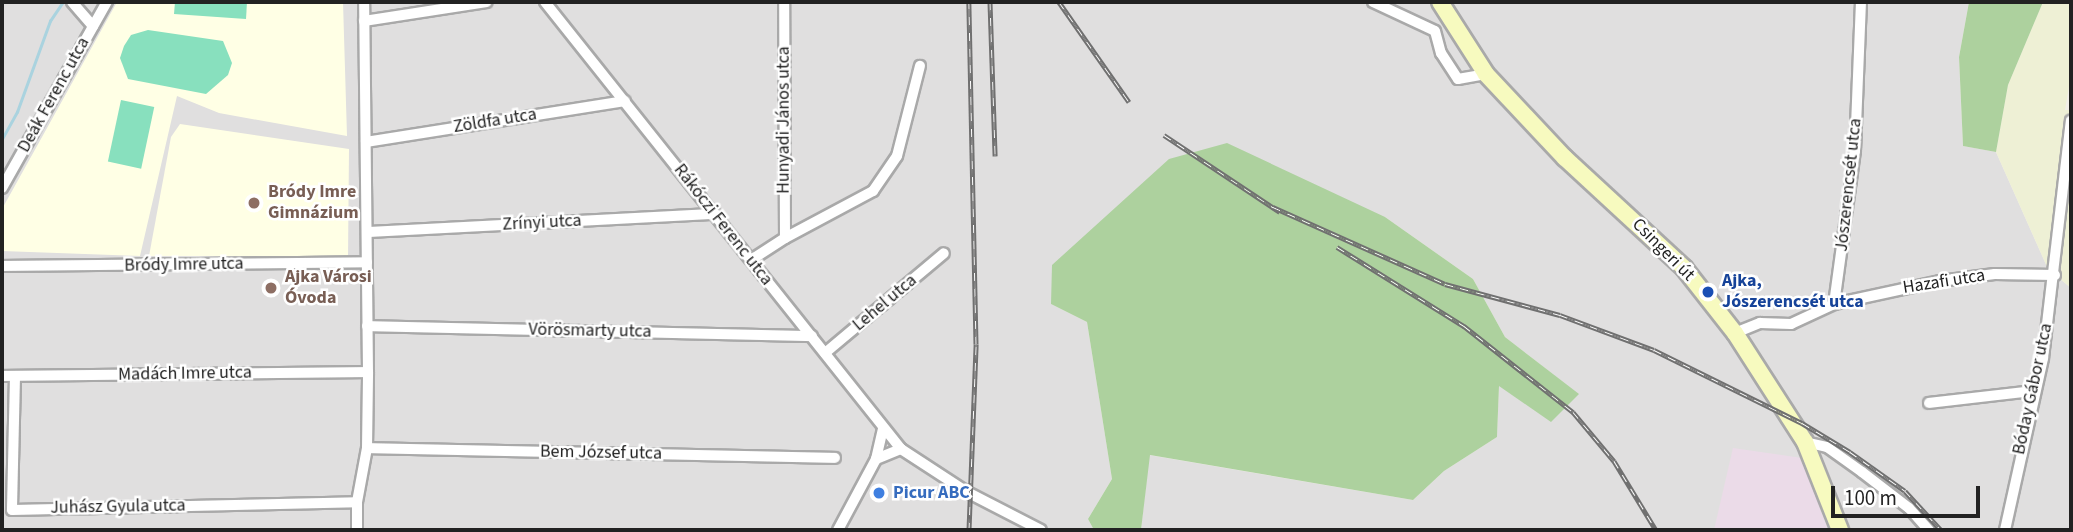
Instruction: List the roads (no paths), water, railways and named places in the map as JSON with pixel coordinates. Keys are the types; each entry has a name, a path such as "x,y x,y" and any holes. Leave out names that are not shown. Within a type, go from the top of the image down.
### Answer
{"main road":[{"name":"Csingeri út","path":"1440,2 1486,74 1565,158 1684,268 1735,332 1804,442 1840,530"}],"street":[{"name":"Deák Ferenc utca","path":"2,188 107,2"},
{"path":"357,530 357,502 367,449 369,232 364,2"},
{"path":"364,21 487,2"},
{"name":"Rákóczi Ferenc utca","path":"545,2 901,449 967,492 1041,530"},
{"name":"Hunyadi János utca","path":"783,2 785,238"},
{"path":"1373,2 1434,31 1441,53 1458,79 1486,74"},
{"name":"Jószerencsét utca","path":"1834,304 1855,151 1861,2"},
{"path":"73,3 93,26"},
{"path":"751,260 785,238 873,191 897,156 920,66"},
{"name":"Zöldfa utca","path":"366,142 625,101"},
{"name":"Bóday Gábor utca","path":"2005,530 2033,391 2043,358 2055,275 2071,121"},
{"name":"Zrínyi utca","path":"369,232 716,214"},
{"name":"Lehel utca","path":"825,353 944,253"},
{"name":"Bródy Imre utca","path":"2,266 367,262"},
{"name":"Hazafi utca","path":"1834,304 1940,281 1996,274 2055,275"},
{"path":"1735,332 1760,323 1791,324 1834,304"},
{"name":"Vörösmarty utca","path":"368,326 812,336"},
{"name":"Madách Imre utca","path":"2,376 368,372"},
{"name":"Juhász Gyula utca","path":"15,376 12,510 357,502"},
{"path":"1929,403 2033,391"},
{"path":"838,530 876,459 883,428"},
{"path":"1804,442 1827,447 1909,508 1929,530"},
{"name":"Bem József utca","path":"367,449 835,458"},
{"path":"876,459 901,449"}],"waterway":[{"path":"2,139 17,112 50,21 63,2"}],"railway":[{"path":"969,2 976,344 969,530"},
{"path":"990,2 995,156"},
{"path":"1059,2 1129,102"},
{"path":"1164,135 1280,212"},
{"path":"1273,207 1445,284 1560,315 1654,350 1802,423 1850,452 1905,491 1941,530"},
{"path":"1337,247 1464,326 1573,412 1614,461 1656,530"}],"place":[{"name":"Bródy Imre Gimnázium","path":"254,203"},
{"name":"Ajka Városi Óvoda","path":"271,288"},
{"name":"Ajka, Jószerencsét utca","path":"1708,292"},
{"name":"Picur ABC","path":"879,493"}]}
